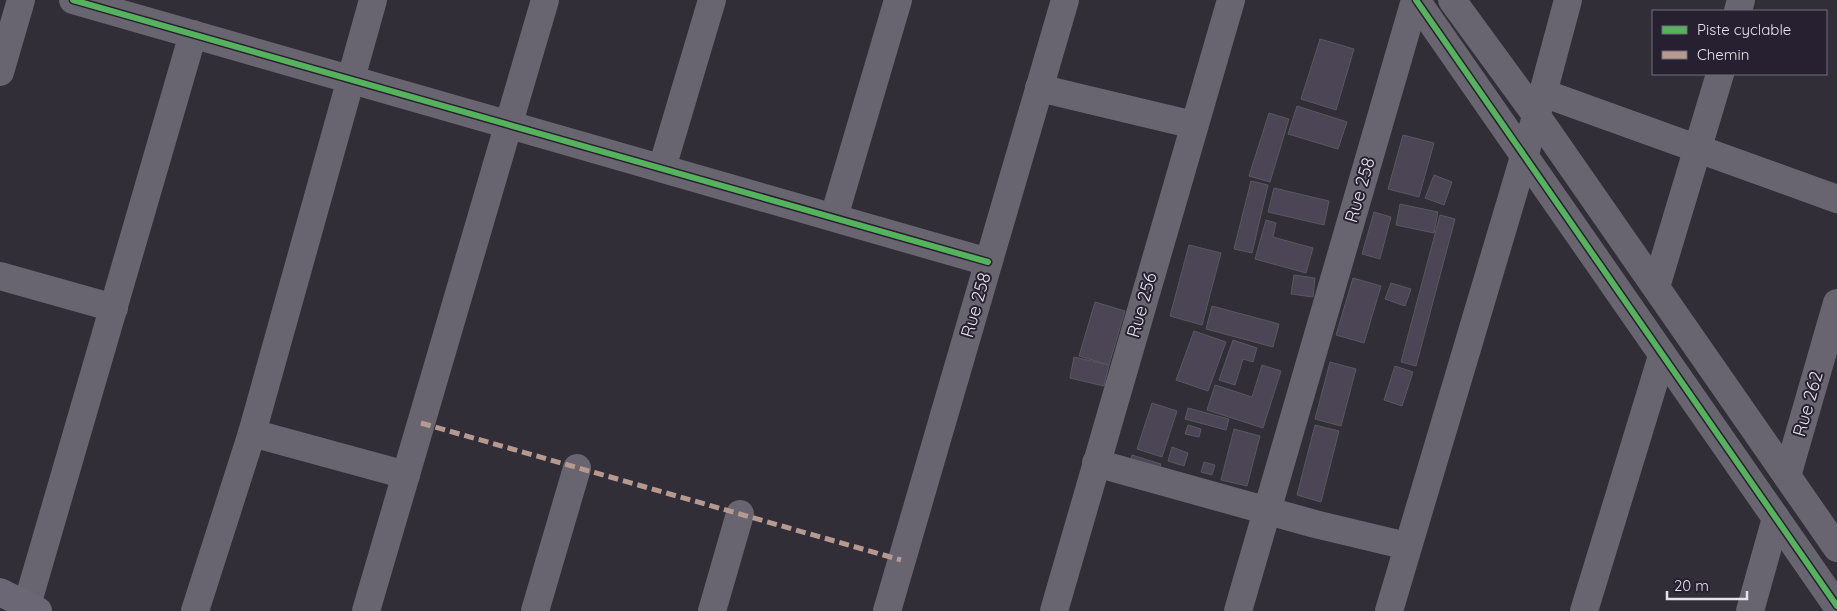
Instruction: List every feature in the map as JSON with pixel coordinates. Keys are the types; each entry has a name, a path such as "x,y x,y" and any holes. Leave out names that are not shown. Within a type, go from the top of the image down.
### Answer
{"main road":[{"path":"0,592 33,608"}],"street":[{"path":"0,72 21,0"},
{"path":"73,0 988,262"},
{"path":"196,611 252,433 350,79 374,0"},
{"path":"366,611 546,0"},
{"path":"662,168 712,0"},
{"path":"834,218 898,0"},
{"name":"Rue 258","path":"887,611 1065,0"},
{"name":"Rue 256","path":"1054,611 1231,0"},
{"path":"1415,0 1837,606"},
{"name":"Rue 258","path":"1238,611 1415,0"},
{"path":"1452,0 1540,104 1656,287 1837,548"},
{"path":"1389,611 1540,104 1568,0"},
{"path":"33,608 114,308 193,34"},
{"path":"1656,287 1720,75"},
{"path":"1039,88 1194,125"},
{"path":"1540,104 1698,150 1837,200"},
{"path":"0,276 114,308"},
{"name":"Rue 262","path":"1788,476 1837,303"},
{"path":"1584,611 1662,356"},
{"path":"252,433 406,475"},
{"path":"1096,463 1268,509 1315,524 1407,546"},
{"path":"535,611 577,468"},
{"path":"712,611 740,514"},
{"path":"1750,611 1776,518"}],"building":[{"path":"1320,39 1354,49 1336,110 1301,99"},
{"path":"1297,106 1347,122 1338,149 1288,134"},
{"path":"1269,113 1289,119 1270,182 1249,176"},
{"path":"1403,135 1434,143 1419,197 1388,189"},
{"path":"1434,175 1452,182 1444,205 1425,198"},
{"path":"1251,181 1268,185 1252,253 1234,249"},
{"path":"1274,188 1329,201 1324,225 1268,212"},
{"path":"1400,204 1438,212 1434,233 1396,225"},
{"path":"1374,212 1391,217 1380,259 1362,254"},
{"path":"1440,215 1455,219 1416,366 1401,362"},
{"path":"1266,220 1276,223 1273,237 1313,248 1306,273 1255,259"},
{"path":"1189,245 1221,253 1202,325 1170,316"},
{"path":"1294,275 1315,278 1313,297 1291,294"},
{"path":"1353,278 1381,286 1364,343 1336,335"},
{"path":"1391,283 1411,289 1405,306 1385,299"},
{"path":"1095,302 1125,311 1109,365 1079,356"},
{"path":"1212,306 1279,324 1273,347 1206,329"},
{"path":"1194,331 1226,342 1208,391 1176,380"},
{"path":"1233,340 1257,348 1253,362 1243,359 1235,385 1219,380"},
{"path":"1074,357 1109,365 1104,386 1070,378"},
{"path":"1330,362 1356,369 1341,426 1315,419"},
{"path":"1262,365 1281,371 1263,428 1207,410 1215,385 1252,397"},
{"path":"1395,366 1413,372 1402,406 1384,400"},
{"path":"1152,403 1177,411 1162,457 1137,449"},
{"path":"1188,408 1229,419 1226,430 1185,419"},
{"path":"1188,425 1201,429 1199,437 1185,434"},
{"path":"1315,425 1339,431 1321,502 1297,495"},
{"path":"1234,429 1260,436 1247,486 1221,480"},
{"path":"1172,447 1188,453 1184,466 1168,461"},
{"path":"1132,455 1161,464 1157,477 1128,467"},
{"path":"1204,462 1215,465 1212,475 1201,472"}],"marked path":[{"path":"421,423 901,560"}],"cycle path":[{"path":"73,0 988,262"},
{"path":"1416,0 1837,606"}]}
